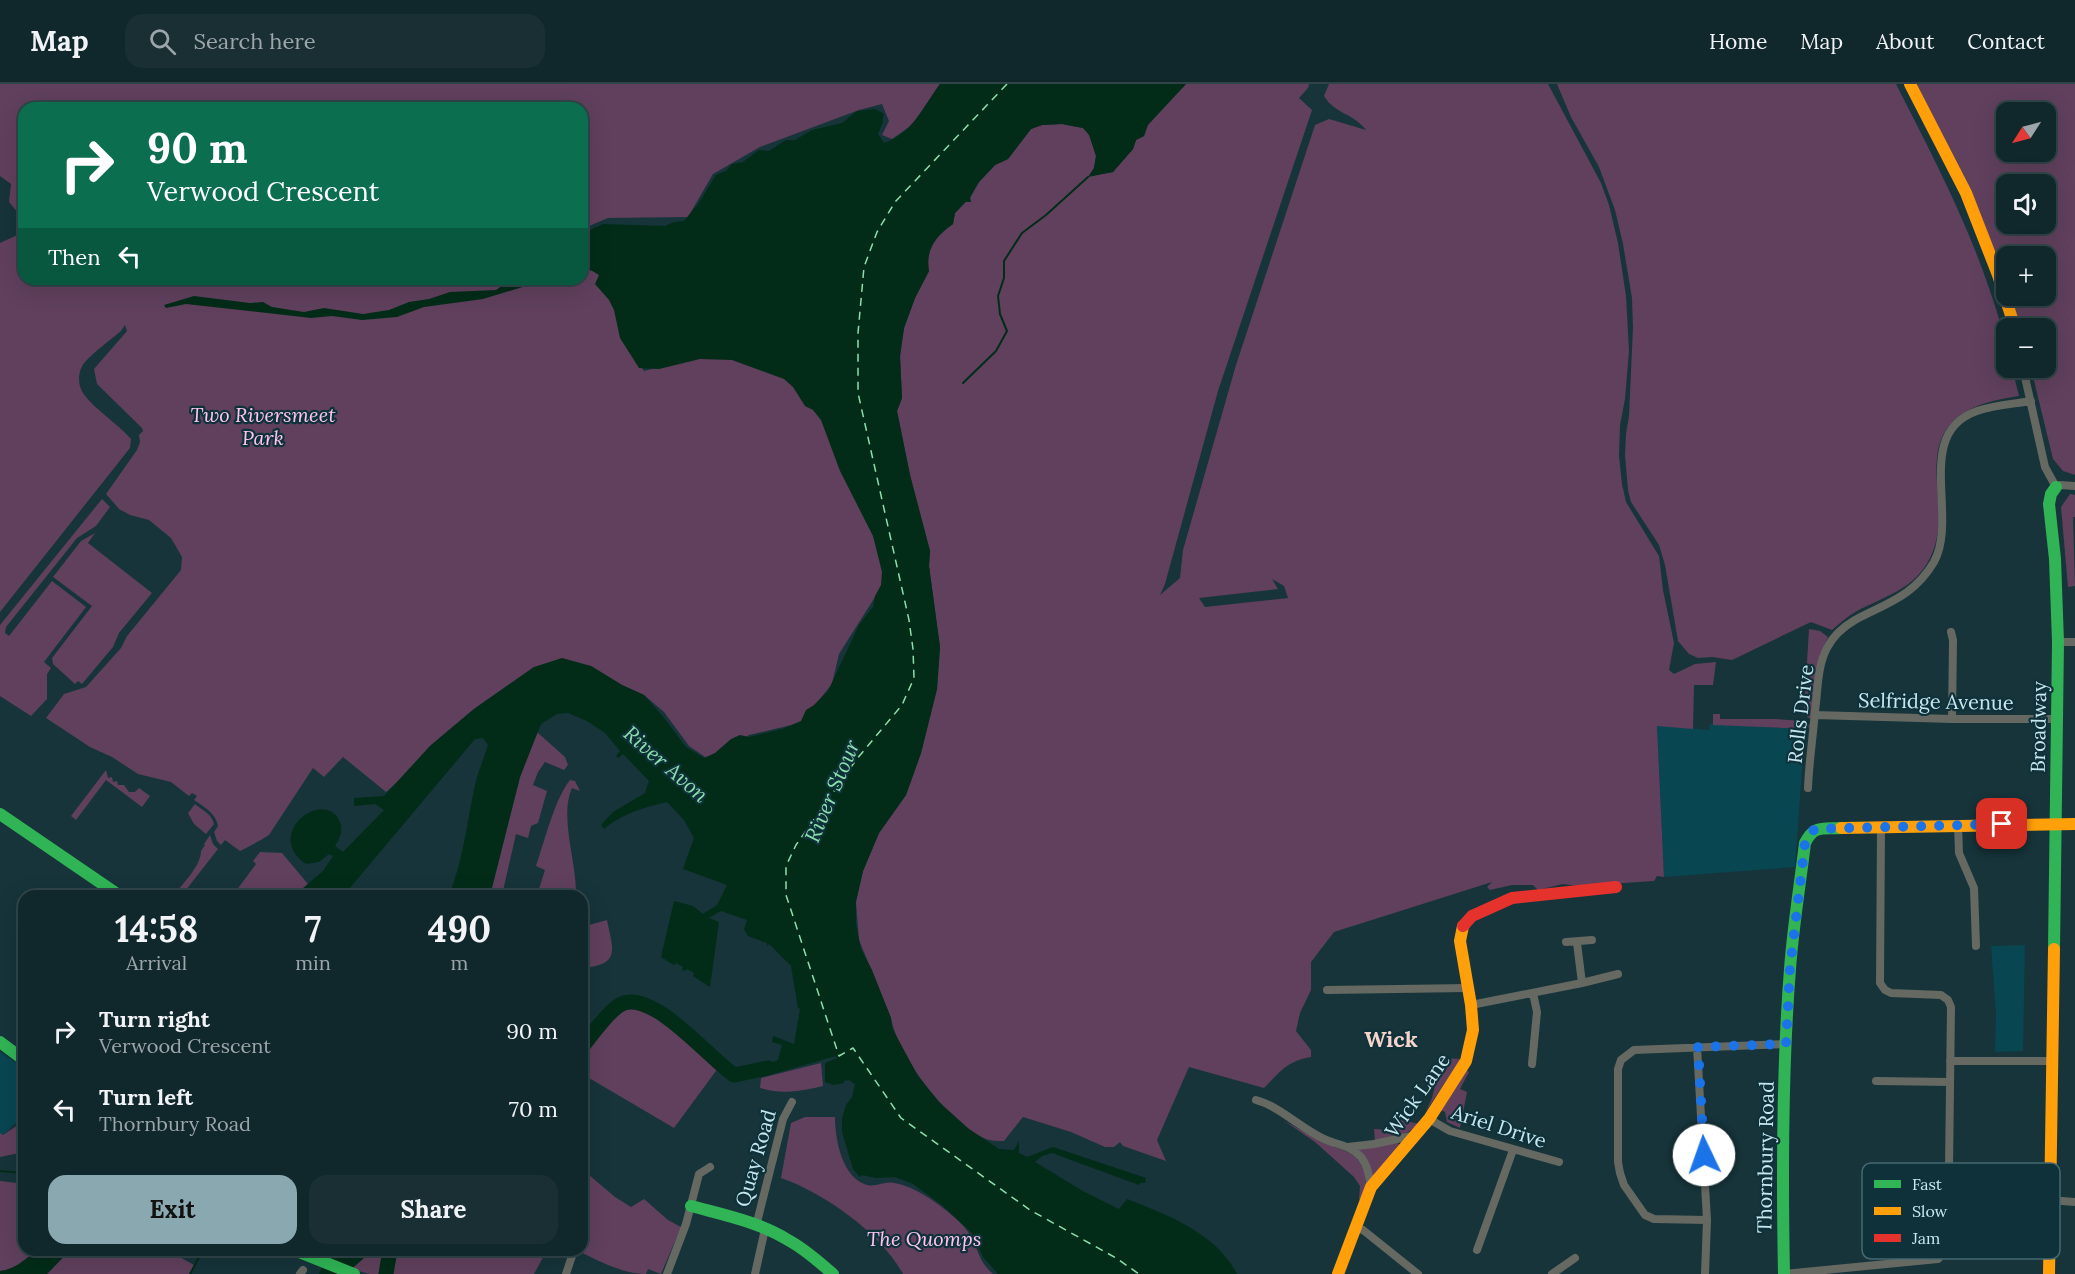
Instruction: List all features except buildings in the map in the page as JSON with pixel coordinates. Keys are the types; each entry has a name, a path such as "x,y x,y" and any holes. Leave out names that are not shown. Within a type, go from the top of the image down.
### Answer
{"street":[{"path":"1910,84 1966,193 1998,275 2012,318"},
{"path":"2025,378 2045,467 2055,487 2075,486"},
{"name":"Rolls Drive","path":"1808,788 1821,663 1826,650 1834,636 1854,621 1906,594 1921,581 1935,560 1943,538 1940,462 1952,428 1977,411 2031,401"},
{"name":"Broadway","path":"2051,1163 2058,642 2055,559 2049,504 2055,487"},
{"path":"1951,632 1953,640 1952,719"},
{"path":"2058,642 2075,642"},
{"name":"Selfridge Avenue","path":"1815,715 2057,719"},
{"path":"0,814 111,890"},
{"path":"1949,1163 1952,1007 1941,995 1891,993 1885,990 1880,983 1881,828 2075,824"},
{"path":"1958,825 1959,853 1974,888 1976,946"},
{"name":"Thornbury Road","path":"1784,1274 1786,1044 1790,968 1805,843 1815,829 1881,828"},
{"name":"Wick Lane","path":"1338,1274 1371,1187 1429,1119 1466,1061 1473,1030 1460,941 1463,926 1472,916 1512,898 1616,887"},
{"path":"1566,942 1577,943 1592,940"},
{"path":"1577,943 1582,983"},
{"path":"1471,1005 1618,974"},
{"path":"1327,990 1468,988"},
{"path":"1532,1064 1537,1012 1533,993"},
{"path":"0,1042 18,1056"},
{"path":"1707,1220 1654,1219 1645,1215 1624,1185 1618,1162 1618,1069 1621,1060 1634,1050 1786,1044"},
{"path":"1698,1047 1707,1220 1705,1274"},
{"path":"1950,1061 2052,1062"},
{"path":"1876,1081 1950,1082"},
{"path":"1256,1100 1268,1103 1294,1122 1324,1139 1348,1147 1365,1163 1371,1187"},
{"name":"Quay Road","path":"691,1206 760,1227 783,1119 792,1102"},
{"name":"Ariel Drive","path":"1429,1119 1450,1131 1559,1162"},
{"path":"1348,1147 1416,1135"},
{"path":"1477,1250 1513,1150"},
{"path":"1609,1161 1618,1162"},
{"path":"667,1274 691,1206 699,1174 710,1167"},
{"path":"2060,1201 2075,1202"},
{"path":"756,1274 760,1227 808,1253 833,1274"},
{"path":"1354,1228 1363,1230 1418,1274"},
{"path":"566,1274 572,1256"},
{"path":"1552,1274 1575,1258"},
{"path":"1784,1274 1938,1259"},
{"name":"Broadway","path":"2049,1259 2049,1274"},
{"path":"308,1265 352,1273"}],"shaded area":[{"path":"1710,724 1805,729 1795,867 1664,877 1657,725 1709,730"},
{"path":"2025,945 2023,1051 1995,1052 1996,1013 1991,946"},
{"path":"0,1052 18,1064 16,1075 18,1076 18,1121 3,1135 0,1133"}],"green space":[{"path":"0,84 940,84 912,125 892,139 882,135 889,121 882,104 859,110 760,147 713,174 688,217 608,218 588,226 588,102 18,102 18,213 9,202 11,184 0,176"},
{"path":"1186,84 1309,84 1299,98 1312,110 1218,391 1165,584 1160,595 1180,578 1183,550 1236,365 1315,125 1329,119 1366,130 1361,124 1334,107 1324,96 1329,84 1548,84 1601,183 1618,243 1626,296 1629,351 1625,399 1620,425 1619,456 1622,484 1626,502 1659,556 1663,590 1674,643 1669,670 1674,674 1695,664 1716,662 1713,685 1694,685 1693,729 1657,726 1664,877 1657,876 1654,881 1579,886 1563,884 1538,890 1533,885 1512,885 1490,890 1487,887 1492,882 1334,932 1311,962 1311,990 1300,1013 1296,1031 1311,1050 1311,1057 1290,1064 1264,1088 1189,1067 1157,1140 1166,1161 1123,1146 1120,1142 1114,1147 1105,1147 1071,1132 1023,1117 1004,1141 986,1139 957,1119 927,1087 914,1069 896,1034 859,940 856,902 863,871 879,833 906,795 921,753 937,689 940,647 929,566 930,551 910,475 897,411 902,398 900,356 904,328 915,298 929,271 930,250 942,233 953,224 955,213 970,198 979,182 995,165 1008,159 1031,129 1042,125 1062,124 1083,128 1090,135 1096,156 1094,168 1089,176 1113,172 1133,149 1136,140 1144,136 1147,125","holes":["1272,579 1284,586 1288,598 1205,607 1199,598 1278,589"]},
{"path":"1557,84 1896,84 1946,184 1980,262 1998,318 1996,318 1996,378 2014,378 2019,396 1977,406 1954,420 1946,430 1940,443 1937,459 1939,522 1937,537 1924,569 1908,584 1854,613 1832,630 1811,622 1732,660 1712,657 1698,658 1689,654 1678,641 1665,565 1659,545 1631,502 1628,490 1625,455 1633,327 1632,298 1623,244 1615,210 1599,167 1571,117"},
{"path":"1917,84 2075,84 2075,475 2063,471 2053,459 2033,378 2056,378 2056,318 2018,318 2013,306 2056,306 2056,246 1996,246 1996,260 1971,196"},
{"name":"Two Riversmeet Park","path":"18,235 18,285 588,285 588,270 599,272 614,301 622,341 644,371 698,357 735,359 780,370 817,409 862,507 882,559 882,586 839,654 832,684 800,723 749,735 714,763 689,746 664,712 644,695 591,666 534,667 474,709 430,746 402,778 386,792 343,757 324,777 313,768 269,835 240,851 225,840 221,845 214,832 218,826 217,821 209,811 194,800 197,796 192,793 189,796 171,782 138,774 112,757 90,747 46,718 64,694 86,687 121,648 127,636 181,570 182,557 171,538 149,520 130,515 119,509 106,494 137,450 140,442 139,435 143,431 97,384 94,369 127,331 125,325 85,362 79,381 88,399 131,439 130,448 0,612 0,243"},
{"path":"2070,494 2075,495 2075,517 2073,517 2075,586 2068,587 2061,507"},
{"path":"102,499 110,507 96,526 77,538 6,627 5,633 9,636 52,581 86,607 44,662 51,668 47,674 47,699 31,716 0,696 0,625"},
{"path":"95,533 88,543 152,593 119,633 113,647 82,684 78,681 75,684 53,664 52,658 92,606 53,577 81,541"},
{"path":"1809,629 1820,631 1828,637 1818,667 1811,719 1804,711"},
{"path":"1713,714 1720,714 1720,719 1776,719 1802,721 1811,725 1807,729 1713,725"},
{"path":"537,732 565,757 568,765 564,770 545,762 538,772 533,785 547,791 538,823 531,826 528,838 516,834 503,890 492,890 520,777"},
{"path":"106,770 108,778 112,777 113,782 117,781 118,785 124,785 129,792 135,792 139,788 150,796 142,807 106,780 76,820 71,816"},
{"path":"570,780 575,781 580,791 572,788 567,812 576,890 539,890 545,870 536,866 559,798"},
{"path":"195,804 213,821 214,824 206,834 194,824 188,813"},
{"path":"210,835 213,844 218,849 186,890 178,890 198,863 204,844"},
{"path":"260,852 282,853 308,884 301,890 237,890 256,864 253,861"},
{"path":"607,920 612,948 609,959 588,967 588,925"},
{"path":"634,1005 671,1025 724,1060 674,1128 588,1079 588,1048 614,1016"},
{"path":"1442,1058 1461,1059 1426,1111 1432,1098"},
{"path":"821,1063 823,1086 784,1092 760,1088 761,1078"},
{"path":"1466,1070 1469,1072 1460,1089 1467,1092 1460,1128 1447,1122 1445,1112 1440,1110"},
{"name":"The Quomps","path":"805,1117 835,1117 836,1136 842,1157 851,1175 867,1185 891,1183 901,1185 935,1202 965,1228 981,1260 993,1274 903,1274 881,1244 850,1216 815,1194 781,1178 791,1123"},
{"path":"1398,1119 1419,1124 1404,1134 1375,1140 1374,1129 1389,1130"},
{"path":"1283,1120 1321,1142 1348,1152 1358,1160 1366,1181 1365,1191 1359,1200 1360,1186 1354,1177 1315,1142"},
{"path":"18,1125 18,1153 0,1157 0,1133 3,1135"},
{"path":"1397,1142 1399,1145 1373,1178 1358,1149"},
{"path":"588,1174 631,1207 644,1199 668,1220 681,1227 661,1274 648,1269 646,1274 628,1272 588,1256"},
{"path":"0,1181 18,1183 18,1256 29,1256 11,1270 0,1271"},
{"path":"64,1256 178,1256 194,1265 190,1274 47,1274"},
{"path":"366,1256 544,1256 534,1274 370,1274 350,1269"}],"water":[{"path":"940,84 1186,84 1148,125 1144,136 1136,140 1133,149 1113,172 1088,177 1094,168 1096,156 1089,135 1083,128 1062,124 1042,125 1031,129 1008,159 995,165 979,182 970,197 971,202 965,202 955,213 953,224 937,238 930,250 929,271 915,298 904,328 900,356 902,398 897,411 910,475 930,551 929,566 940,647 937,689 921,753 906,795 879,833 863,871 856,901 856,924 861,949 891,1018 892,1028 918,1076 939,1102 969,1129 999,1149 1014,1150 1019,1141 1019,1153 1027,1157 1053,1147 1146,1178 1145,1183 1139,1185 1052,1153 1042,1156 1035,1162 1083,1191 1119,1209 1127,1199 1190,1227 1217,1247 1237,1274 998,1274 983,1257 972,1233 943,1206 913,1184 895,1177 876,1178 862,1175 860,1177 853,1169 842,1132 842,1118 846,1105 852,1097 855,1084 849,1080 833,1085 825,1082 825,1063 837,1058 836,1056 766,1076 756,1076 756,1074 766,1070 749,1073 748,1069 757,1069 778,1060 782,1045 772,1042 773,1036 794,1044 800,1009 791,966 769,944 767,946 767,943 748,936 744,929 747,920 721,911 709,918 719,922 710,987 693,976 694,973 687,969 685,971 683,967 676,963 674,965 661,957 674,901 693,906 703,914 717,905 727,885 683,869 694,838 684,820 667,802 626,815 604,829 601,825 613,812 645,793 649,781 623,754 618,758 616,756 620,751 605,733 587,721 568,713 557,714 541,724 520,777 491,890 451,890 461,855 476,780 488,745 483,738 475,739 348,890 301,890 323,871 333,856 329,854 319,862 306,864 294,852 291,840 293,829 300,819 310,812 321,809 331,812 339,820 341,827 340,837 335,846 343,852 384,810 375,804 354,806 354,798 384,796 430,746 474,709 534,667 562,658 591,666 644,695 686,747 704,758 740,735 749,737 782,729 801,721 806,710 828,691 859,625 873,607 875,596 881,585 882,572 873,536 840,471 821,420 813,410 805,406 793,387 784,379 732,360 700,359 659,369 639,368 620,338 614,310 609,300 595,284 599,275 588,269 588,231 603,224 665,226 684,221 716,175 726,171 732,164 743,162 759,150 769,151 786,140 795,140 812,130 842,123 857,111 875,109 884,114 878,134 884,143 903,133"},
{"path":"503,285 529,285 483,299 424,307 397,317 362,320 332,316 311,318 186,304 166,308 164,305 194,296 250,303 263,302 272,307 304,312 324,308 363,314 389,310 409,302 429,299 450,292 496,290"},
{"path":"30,1256 64,1256 47,1274 0,1274 0,1271 24,1261"},
{"path":"327,1256 366,1256 346,1274 319,1274"}],"waterway":[{"path":"963,383 996,351 1007,331 1000,314 998,296 1004,278 1004,261 1022,233 1046,215 1088,177"},
{"path":"588,1040 613,1010 624,1003 637,1003 666,1017 734,1075 768,1068"},
{"path":"0,1171 18,1172"},
{"path":"190,1274 200,1256"},
{"path":"386,1274 389,1256"}],"ferry route":[{"path":"1007,84 895,202 877,232 864,267 858,333 858,393 909,620 914,678 902,705 856,760 796,845 786,866 786,895 839,1056 853,1048 901,1118 1030,1210 1116,1258 1139,1274"}],"traffic: fast":[{"path":"2054,949 2058,642 2055,559 2049,504 2051,494 2056,487"},
{"path":"0,814 111,890"},
{"path":"1784,1274 1783,1160 1787,1007 1805,843 1815,831 1824,828 1841,828"},
{"path":"0,1042 18,1056"},
{"path":"691,1206 765,1228 806,1252 833,1274"},
{"path":"309,1256 354,1274"}],"traffic: slow":[{"path":"1910,84 1966,193 1998,275 2012,318"},
{"path":"1841,828 2075,824"},
{"path":"1338,1274 1371,1187 1429,1119 1466,1061 1473,1030 1460,941 1463,926"},
{"path":"2051,1163 2054,949"},
{"path":"2049,1259 2049,1274"}],"traffic: jam":[{"path":"1463,926 1472,916 1512,898 1616,887"}],"district":[{"name":"Wick","path":"1391,1039"}],"route":[{"path":"1704,1155 1698,1047 1786,1044 1792,949 1805,843 1810,833 1815,829 2002,824"}],"water label":[{"name":"River Avon","path":"666,764"},
{"name":"River Stour","path":"832,791"}]}
